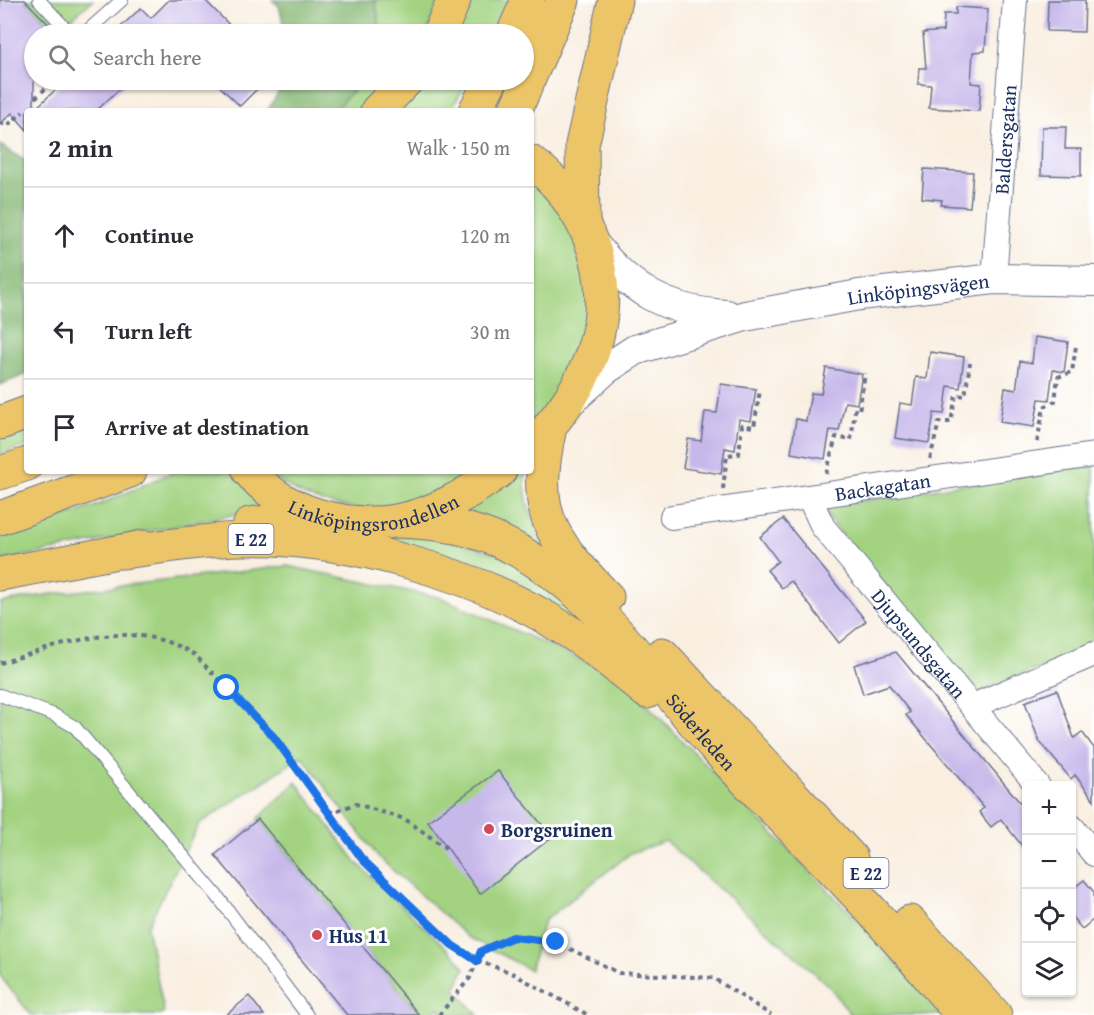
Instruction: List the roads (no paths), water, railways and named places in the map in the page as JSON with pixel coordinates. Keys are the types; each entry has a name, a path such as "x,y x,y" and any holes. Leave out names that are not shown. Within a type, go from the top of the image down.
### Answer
{"highway":[{"path":"443,24 454,0"},
{"path":"517,24 528,0"},
{"path":"534,67 563,0"},
{"path":"588,234 582,145 615,0"},
{"path":"380,108 397,90"},
{"path":"477,108 486,90"},
{"path":"516,108 524,90"},
{"name":"E 22","path":"538,166 564,191 588,234 601,276 599,325 593,354 570,401 540,436"},
{"path":"0,423 24,414"},
{"name":"Söderleden","path":"540,436 543,457 543,506 550,529 564,551 736,732 995,1015"},
{"path":"0,473 24,465"},
{"path":"0,518 122,474"},
{"name":"Linköpingsrondellen","path":"253,475 284,500 316,516 347,521 398,521 462,496 495,474"},
{"path":"123,552 231,526 316,516"},
{"name":"Söderleden","path":"398,521 437,522 473,530 505,543 537,562 592,608 716,749 869,907 962,1015"},
{"name":"E 22","path":"0,574 123,552 242,539 301,542 378,554 426,567 477,585 563,628 608,660 716,749"}],"street":[{"name":"Baldersgatan","path":"994,279 1014,0"},
{"name":"Linköpingsvägen","path":"588,234 612,267 655,299 701,314 745,316"},
{"name":"Linköpingsvägen","path":"570,401 606,369 635,350 745,316 859,295 994,279 1094,281"},
{"name":"Backagatan","path":"672,517 1094,455"},
{"name":"Djupsundsgatan","path":"814,496 823,527 1034,781"},
{"path":"973,706 1094,654"},
{"path":"1076,832 1094,854"}],"lane":[{"path":"39,0 62,24"},
{"path":"95,24 122,0"},
{"path":"0,695 54,714 75,727 218,897 307,1015"}],"place":[{"name":"Borgsruinen","path":"489,829"},
{"name":"Hus 11","path":"317,935"}]}
